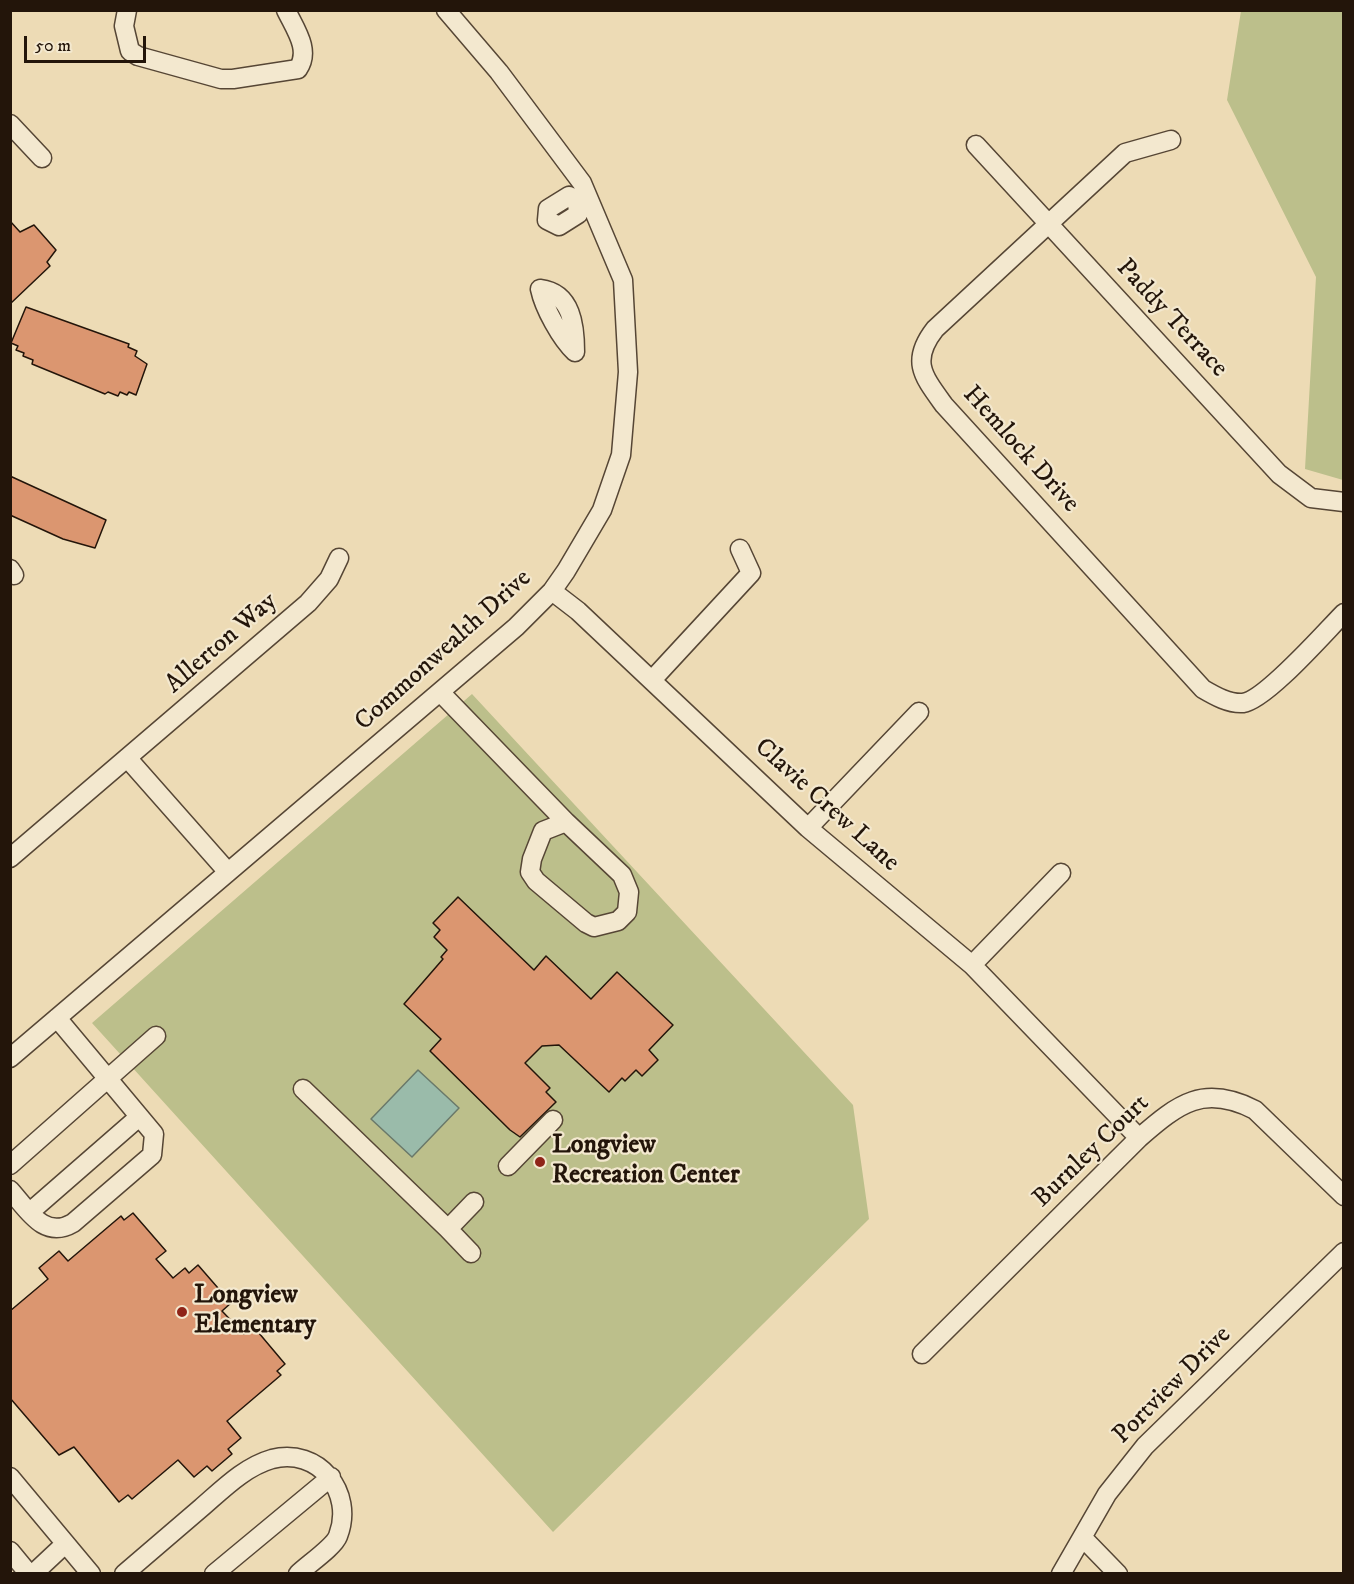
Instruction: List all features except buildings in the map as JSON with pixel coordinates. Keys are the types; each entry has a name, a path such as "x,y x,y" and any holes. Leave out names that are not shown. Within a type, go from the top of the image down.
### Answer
{"street":[{"path":"128,10 124,26 130,51 211,76 233,79 298,69 304,60 304,50 286,10"},
{"name":"Commonwealth Drive","path":"10,1058 516,627 552,591 602,510 621,454 628,372 622,280 582,198 582,183 499,72 446,10"},
{"path":"10,124 42,158"},
{"name":"Hemlock Drive","path":"1170,140 1125,153 935,329 923,344 921,360 923,376 944,405 1203,689 1222,700 1244,703 1256,696 1289,670 1344,613"},
{"name":"Paddy Terrace","path":"976,145 1279,474 1311,498 1344,502"},
{"path":"652,680 751,573 740,549"},
{"name":"Allerton Way","path":"10,858 129,760 308,603 329,579 339,558"},
{"name":"Clavie Crew Lane","path":"552,591 578,611 808,828 972,965 1139,1138"},
{"path":"440,692 566,822 621,875 629,892 627,912 618,921 594,927 536,881 530,872 532,859 543,831 566,822"},
{"path":"808,828 919,712"},
{"path":"129,760 227,871"},
{"path":"972,965 1061,873"},
{"path":"10,1190 43,1227 61,1230 73,1223 152,1155 154,1134 57,1018"},
{"path":"10,1165 109,1080 156,1036"},
{"path":"303,1089 471,1253"},
{"name":"Burnley Court","path":"922,1353 1139,1138 1178,1106 1198,1098 1219,1097 1238,1101 1255,1110 1344,1196"},
{"path":"30,1212 139,1116"},
{"path":"508,1166 553,1120"},
{"path":"448,1229 474,1202"},
{"name":"Portview Drive","path":"1061,1574 1107,1494 1146,1446 1344,1252"},
{"path":"124,1574 244,1472 269,1460 292,1455 310,1462 331,1477 339,1492 344,1515 337,1539 298,1574"},
{"path":"10,1477 91,1574"},
{"path":"214,1574 331,1477"},
{"path":"1083,1538 1118,1574"},
{"path":"10,1551 31,1574 66,1544"}],"green space":[{"path":"1241,11 1343,11 1343,480 1305,469 1316,277 1227,100"},
{"name":"Longview Recreation Center","path":"472,694 853,1105 869,1219 553,1532 92,1023"}],"shaded area":[{"path":"418,1070 459,1108 412,1157 371,1119"}],"place":[{"name":"Longview Recreation Center","path":"540,1162"},
{"name":"Longview Elementary","path":"182,1312"}]}
